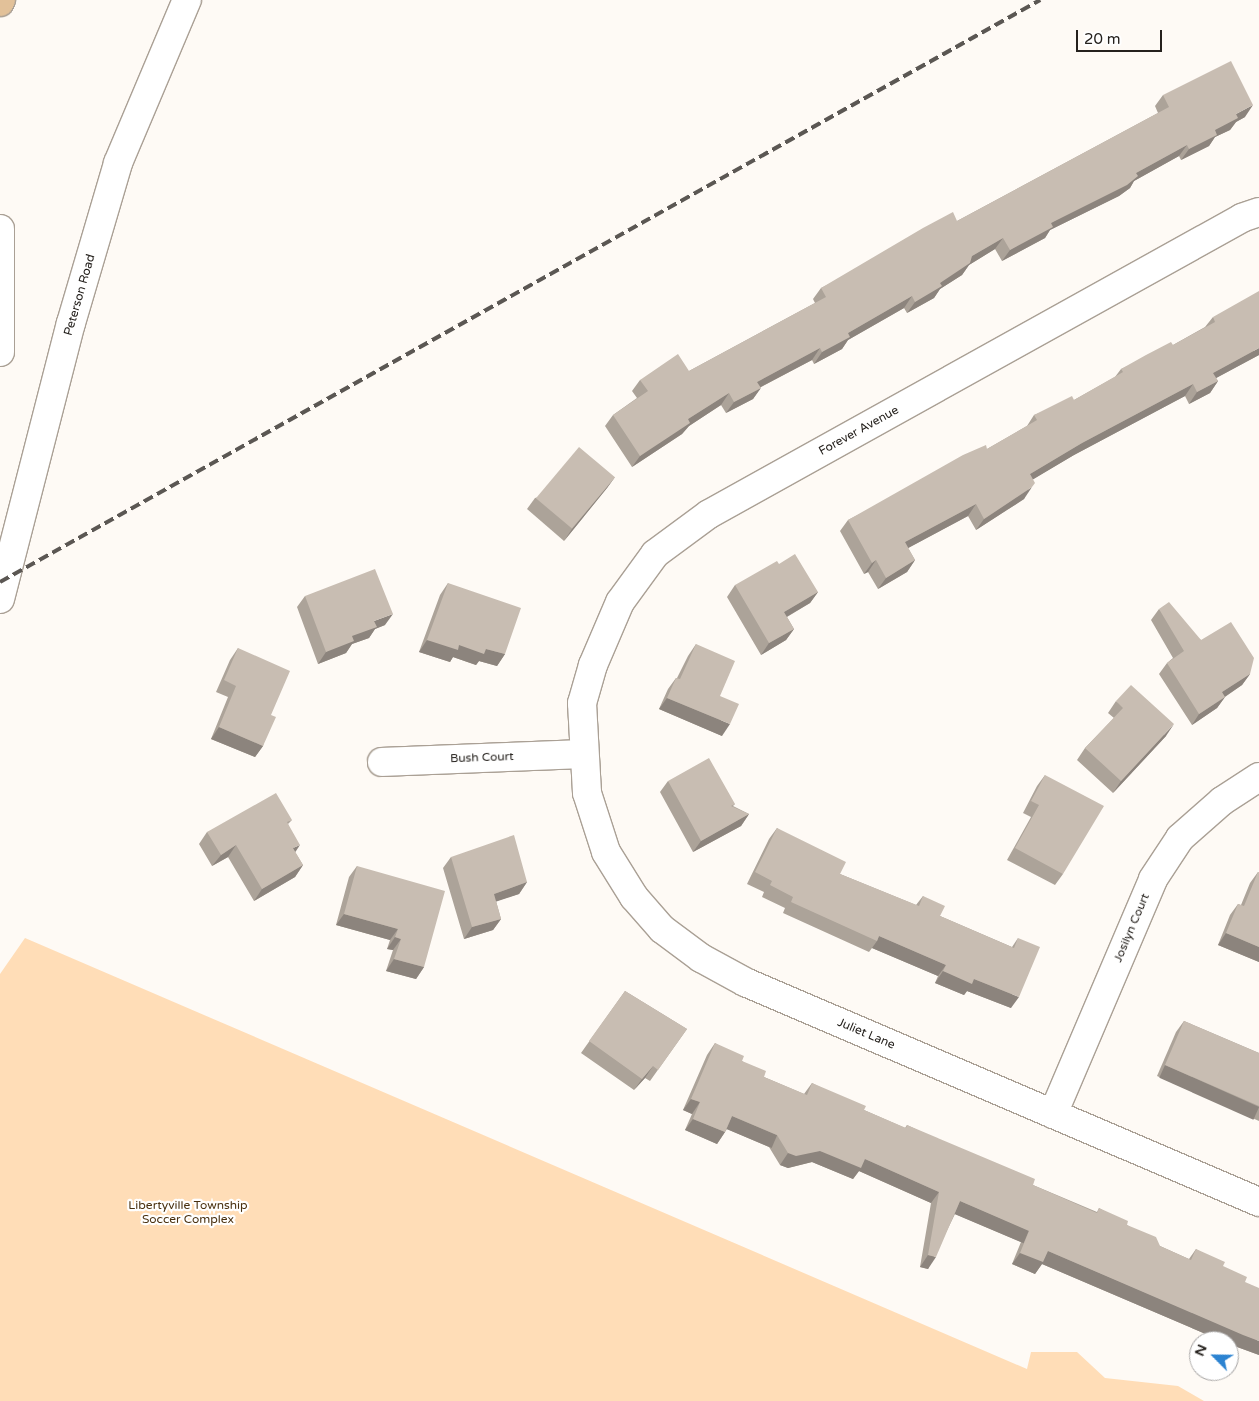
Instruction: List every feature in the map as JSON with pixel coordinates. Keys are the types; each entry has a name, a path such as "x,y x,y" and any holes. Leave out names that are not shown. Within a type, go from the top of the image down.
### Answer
{"street":[{"name":"Peterson Road","path":"0,599 71,323 118,163 187,0"},
{"name":"Forever Avenue","path":"582,754 582,704 593,665 620,602 656,554 709,514 1242,218 1259,212"},
{"path":"0,229 0,352"},
{"name":"Bush Court","path":"382,762 582,754"},
{"name":"Juliet Lane","path":"582,754 587,793 606,852 634,897 662,929 701,958 745,982 1259,1202"},
{"name":"Josilyn Court","path":"1053,1114 1153,879 1180,838 1222,801 1259,777"}],"green space":[{"name":"Libertyville Township Soccer Complex","path":"25,938 1027,1369 1031,1352 1077,1352 1105,1378 1178,1386 1204,1401 0,1401 0,974"}],"building":[{"path":"1231,61 1253,105 1236,114 1238,118 1215,130 1217,135 1189,149 1187,145 1136,173 1138,176 1127,185 1051,223 1053,227 1010,250 1003,238 972,256 970,263 940,283 942,286 915,302 912,296 848,333 850,337 822,352 820,348 757,382 761,388 734,402 729,393 688,419 690,423 640,456 613,415 648,391 640,380 678,354 689,371 826,297 821,288 923,228 953,212 957,221 1169,107 1163,95"},
{"path":"1259,291 1259,348 1213,373 1218,381 1197,392 1193,384 1082,443 1030,474 1035,483 1032,487 984,519 976,504 905,542 915,560 886,578 876,560 872,563 848,520 963,455 986,445 987,449 1037,420 1034,415 1072,396 1074,400 1123,372 1121,369 1146,355 1171,342 1173,345 1215,322 1213,317"},
{"path":"579,447 615,477 572,529 536,498"},
{"path":"795,554 818,592 784,612 794,629 769,643 735,585 777,561 779,564"},
{"path":"375,569 393,614 374,621 377,627 352,636 354,641 326,652 305,596"},
{"path":"448,583 521,608 505,654 486,649 484,654 459,645 458,650 427,640"},
{"path":"1169,602 1201,640 1231,622 1254,658 1250,674 1222,692 1225,697 1199,714 1167,663 1184,651 1159,609"},
{"path":"696,644 735,661 720,696 739,704 730,724 667,698 676,678 680,679"},
{"path":"238,648 290,671 271,715 276,717 263,746 219,727 236,686 224,680"},
{"path":"1131,685 1174,724 1121,781 1085,748 1123,708 1116,701"},
{"path":"709,758 735,804 731,806 749,814 701,841 668,781"},
{"path":"1045,775 1104,806 1063,874 1015,848 1039,805 1031,801"},
{"path":"276,793 292,820 287,822 300,845 293,848 303,865 262,889 236,845 221,855 207,832"},
{"path":"777,828 846,862 840,874 919,906 923,896 945,906 940,916 1014,948 1018,938 1040,947 1019,997 974,979 972,984 943,971 946,965 879,936 877,941 791,902 793,897 770,885 772,881 755,872"},
{"path":"514,835 527,882 494,894 501,919 472,927 451,857"},
{"path":"357,866 445,891 424,967 394,959 401,939 395,937 398,929 344,914"},
{"path":"1258,872 1259,947 1226,933 1238,904 1244,906"},
{"path":"625,991 687,1029 658,1070 653,1066 642,1079 589,1041"},
{"path":"1184,1021 1259,1053 1259,1106 1165,1065"},
{"path":"715,1043 744,1056 742,1061 766,1071 764,1077 807,1095 812,1083 866,1106 864,1110 906,1128 907,1125 1035,1179 1033,1185 1097,1213 1099,1208 1128,1221 1127,1225 1156,1237 1160,1246 1191,1260 1196,1249 1225,1262 1223,1266 1247,1277 1245,1282 1259,1288 1259,1341 1048,1251 1043,1262 1020,1253 1029,1231 960,1201 936,1257 928,1255 939,1192 865,1159 861,1168 820,1151 796,1156 788,1153 777,1135 732,1116 725,1132 693,1119 700,1102 691,1099"}],"railway":[{"path":"0,582 1040,0"}]}
